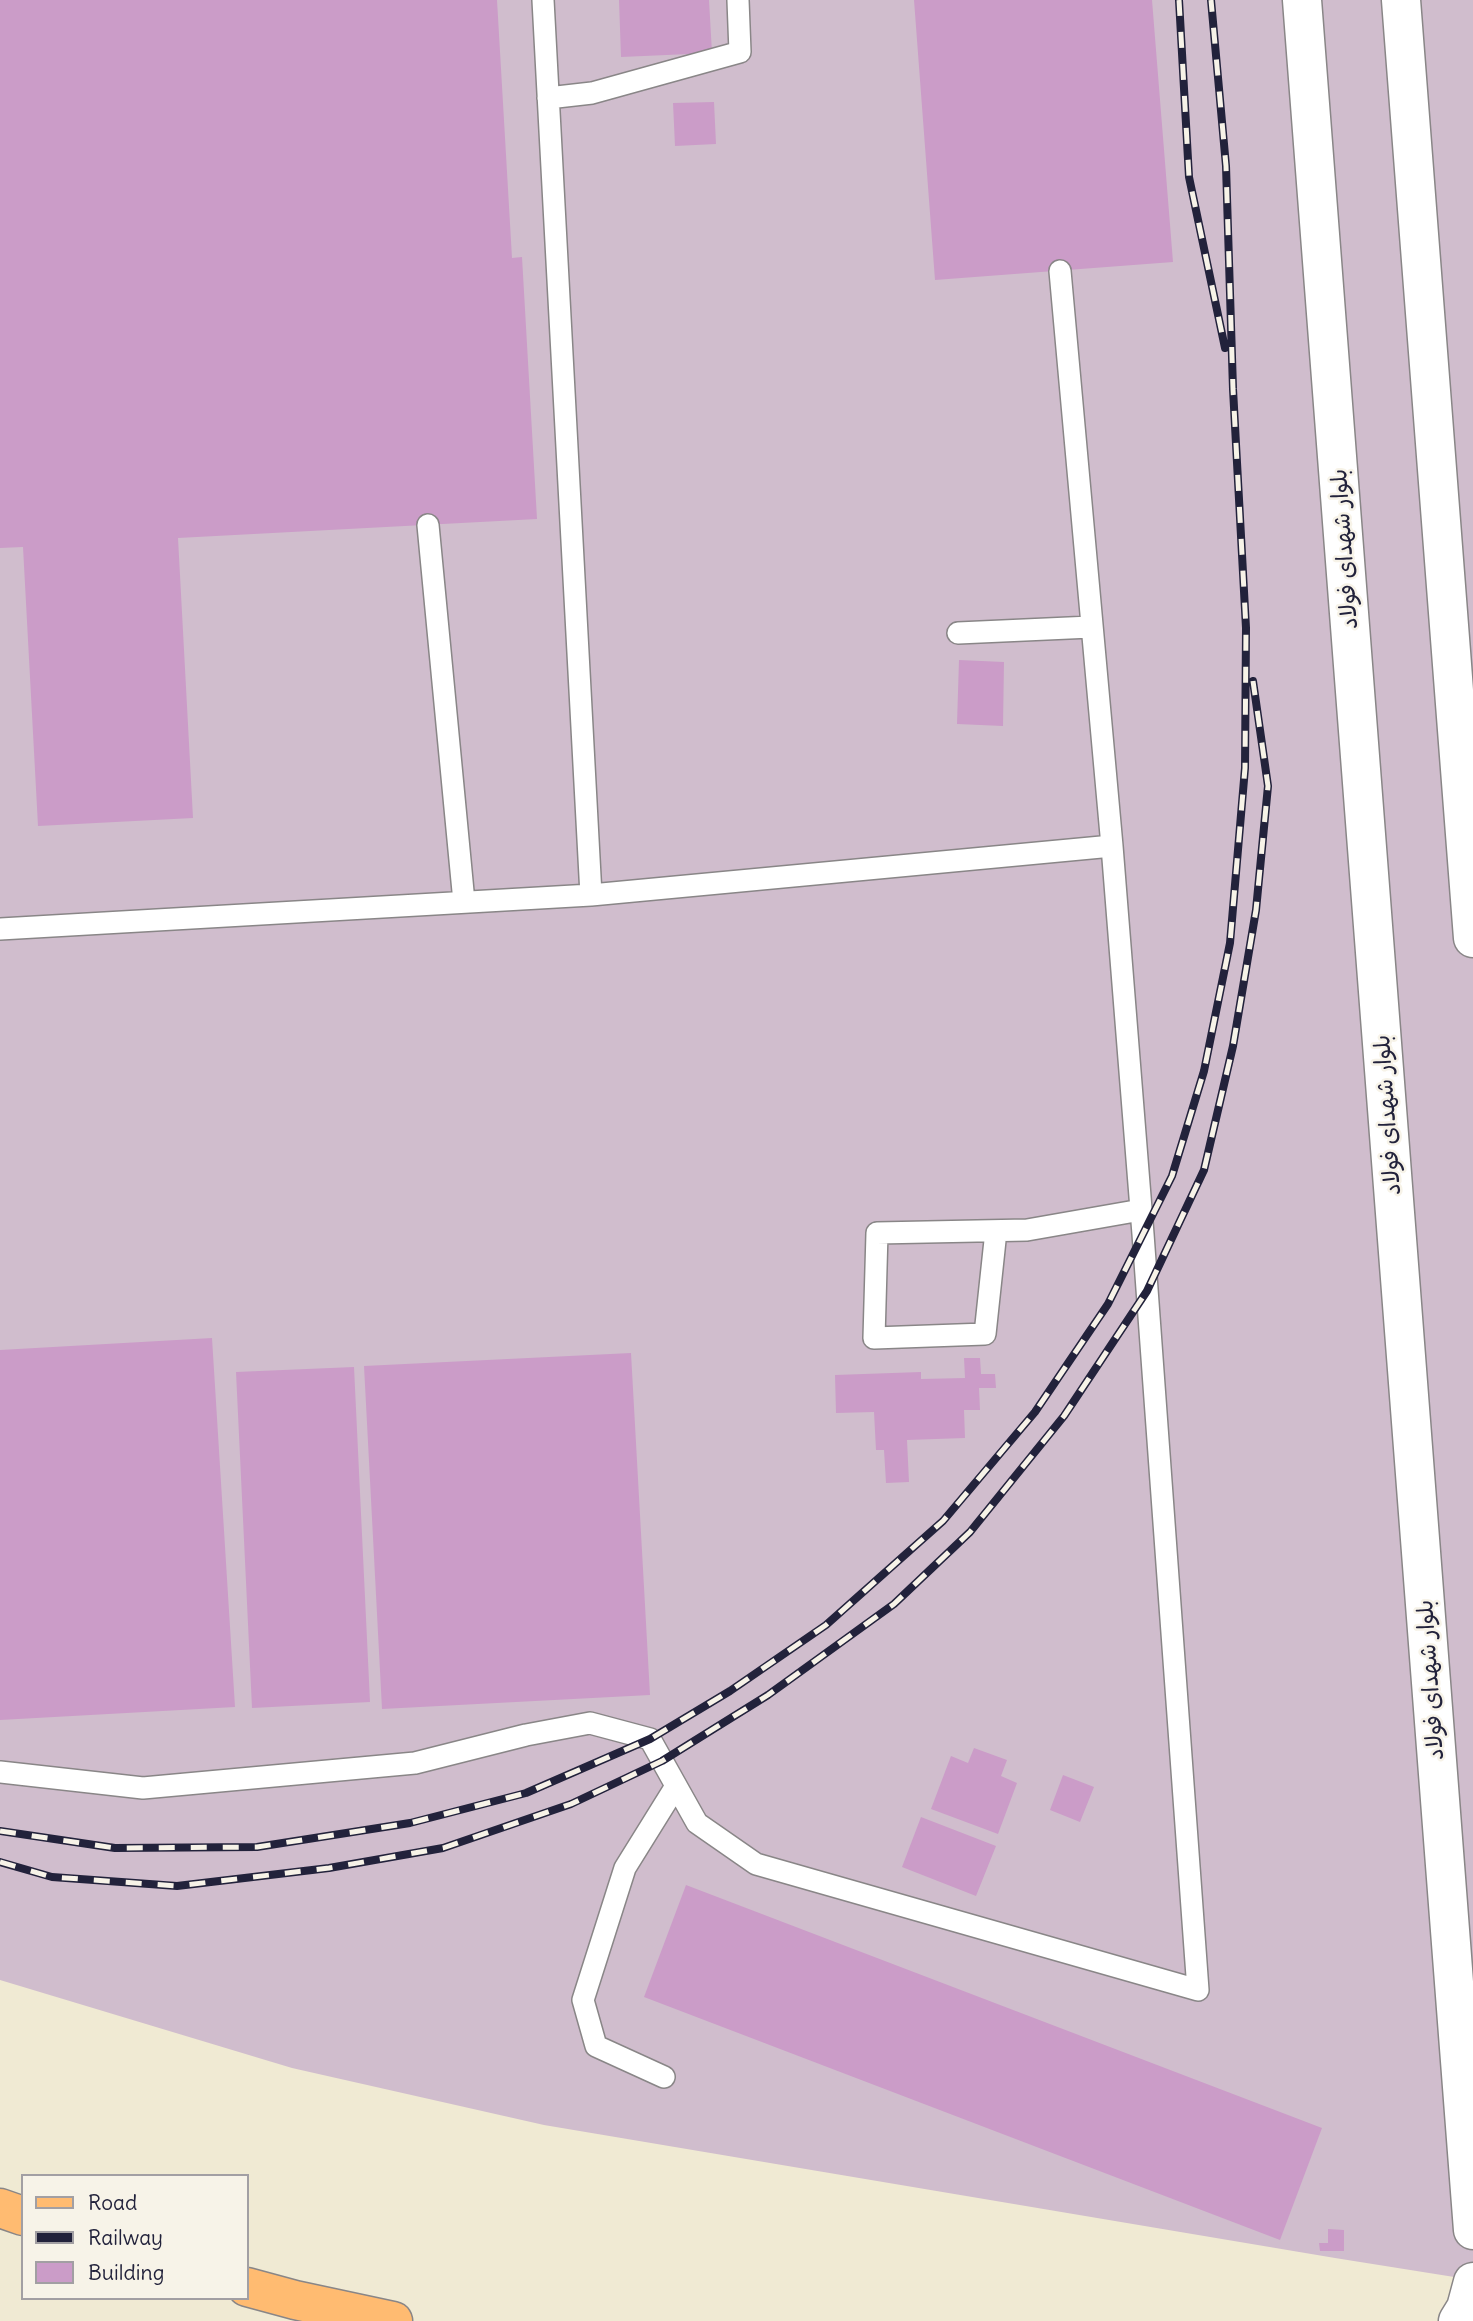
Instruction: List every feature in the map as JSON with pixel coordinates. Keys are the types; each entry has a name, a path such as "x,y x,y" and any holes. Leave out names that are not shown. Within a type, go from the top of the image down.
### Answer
{"main road":[{"path":"0,2208 21,2215"},
{"path":"248,2287 393,2321"}],"street":[{"name":"بلوار شهدای فولاد","path":"1302,0 1473,2230"},
{"path":"1401,0 1473,938"},
{"path":"1458,2321 1466,2308 1473,2282"}],"lane":[{"path":"543,0 591,895"},
{"path":"548,97 592,93 740,52 738,0"},
{"path":"0,1772 143,1788 415,1763 526,1735 590,1723 650,1739 697,1823 756,1864 1198,1990 1112,846 1060,271"},
{"path":"428,525 464,902"},
{"path":"958,633 1091,627"},
{"path":"0,929 591,895 1112,846"},
{"path":"996,1231 985,1334 874,1338 877,1233 1027,1230 1141,1210"},
{"path":"664,2077 596,2046 583,2000 625,1868 676,1786"}],"shaded area":[{"path":"0,0 1473,0 1473,2280 544,2125 292,2068 0,1980"}],"building":[{"path":"0,0 497,0 512,258 522,257 537,519 178,538 193,818 38,826 23,547 0,548"},
{"path":"619,0 709,0 712,53 621,57"},
{"path":"914,0 1152,0 1173,262 935,280"},
{"path":"714,102 716,144 675,146 673,103"},
{"path":"959,660 1004,662 1003,726 957,724"},
{"path":"212,1338 235,1707 0,1720 0,1350"},
{"path":"631,1353 650,1695 382,1709 364,1366"},
{"path":"964,1358 980,1358 981,1374 995,1374 996,1388 979,1388 980,1410 964,1410 965,1438 907,1440 909,1482 886,1483 884,1450 876,1450 874,1412 836,1413 835,1375 921,1372 921,1379 965,1378"},
{"path":"354,1367 370,1702 252,1708 236,1372"},
{"path":"974,1748 1007,1760 1001,1776 1017,1783 998,1834 931,1809 951,1756 968,1763"},
{"path":"1063,1775 1094,1787 1080,1822 1050,1810"},
{"path":"921,1817 996,1846 976,1896 902,1867"},
{"path":"686,1885 1322,2128 1280,2240 644,1997"},
{"path":"1328,2229 1344,2230 1344,2251 1320,2251 1319,2243 1328,2243"}],"railway":[{"path":"1179,0 1189,177 1225,348"},
{"path":"0,1831 115,1848 257,1847 410,1823 526,1793 650,1739 730,1691 826,1625 943,1521 1035,1412 1108,1304 1172,1176 1204,1071 1230,943 1245,768 1246,628 1233,389 1226,166 1211,0"},
{"path":"0,1862 52,1877 177,1886 329,1868 443,1848 571,1804 662,1761 768,1695 894,1604 970,1532 1064,1416 1147,1291 1204,1170 1233,1046 1256,910 1268,786 1253,681"}]}
